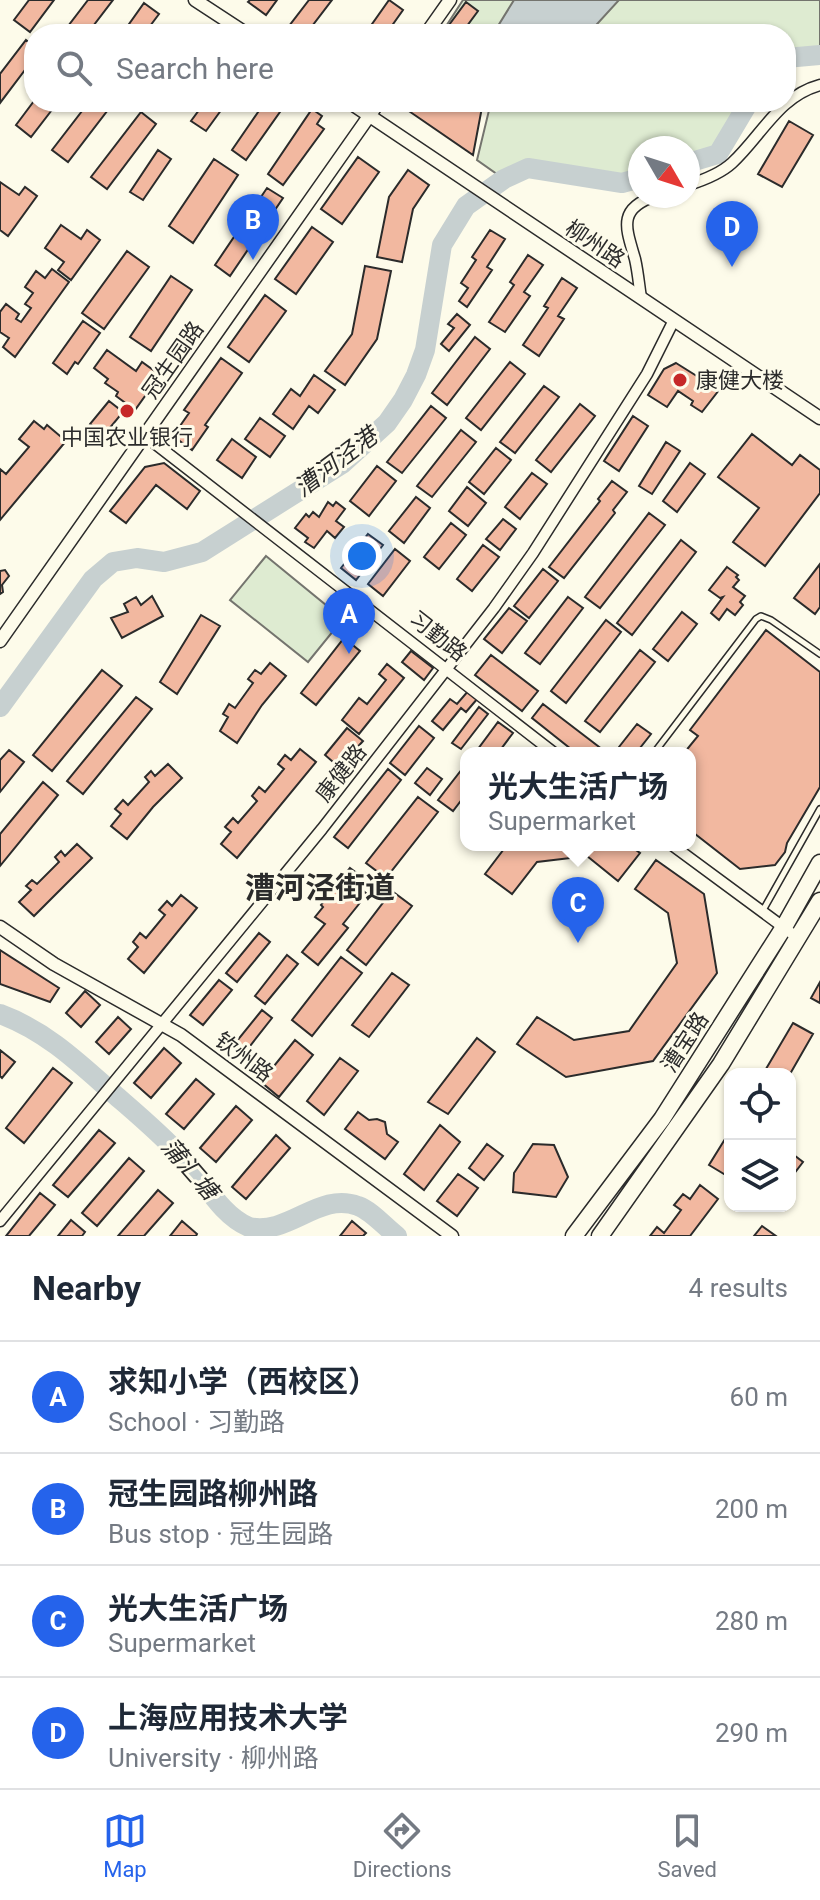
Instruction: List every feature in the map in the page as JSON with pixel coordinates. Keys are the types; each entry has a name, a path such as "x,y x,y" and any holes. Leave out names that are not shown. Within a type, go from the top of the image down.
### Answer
{"main road":[{"name":"漕宝路","path":"574,1236 662,1119 784,927 820,863"},
{"name":"漕宝路","path":"600,1236 721,1064 820,901"}],"street":[{"path":"195,0 232,24"},
{"path":"433,24 450,0"},
{"path":"796,95 820,85"},
{"name":"柳州路","path":"363,112 820,418"},
{"name":"冠生园路","path":"0,641 372,112"},
{"path":"700,180 724,170 777,112"},
{"path":"633,208 626,227 641,298"},
{"name":"康健路","path":"0,1221 322,829 448,669 533,553 647,374 674,320"},
{"name":"习勤路","path":"144,435 546,747"},
{"path":"680,851 798,938"},
{"name":"钦州路","path":"0,927 54,964 163,1024 452,1236"}],"lane":[{"path":"659,747 761,616 820,654"},
{"path":"762,912 820,809"}],"green space":[{"path":"463,0 820,0 820,55 796,57 796,24 447,24"},
{"path":"489,112 743,112 718,154 700,159 700,136 628,136 628,181 622,183 528,168 504,179 477,160"},
{"path":"266,556 343,619 308,662 230,600"}],"shaded area":[{"path":"514,0 619,0 597,24 499,24"}],"building":[{"path":"29,0 54,0 36,24 24,24 24,28 14,20"},
{"path":"88,0 113,0 95,24 70,24"},
{"path":"277,0 266,15 248,2"},
{"path":"309,0 332,0 314,24 291,24"},
{"path":"389,0 403,10 393,24 372,24"},
{"path":"466,2 478,11 468,24 450,24"},
{"path":"144,3 159,14 152,24 129,24"},
{"path":"24,43 24,71 0,103 0,74"},
{"path":"26,112 50,112 31,137 16,125"},
{"path":"81,112 106,112 68,162 52,150"},
{"path":"141,112 156,124 107,189 91,177"},
{"path":"198,112 220,112 206,131 191,121"},
{"path":"258,112 280,112 246,160 232,150"},
{"path":"310,112 322,116 317,124 324,129 283,185 268,174"},
{"path":"410,112 481,112 473,155"},
{"path":"789,121 813,135 782,187 758,174"},
{"path":"158,150 171,159 143,200 130,192"},
{"path":"358,157 379,172 342,224 321,209"},
{"path":"214,159 238,175 193,243 169,226"},
{"path":"408,170 429,185 413,209 402,262 377,257 389,197"},
{"path":"0,182 19,195 25,187 37,196 8,236 0,230"},
{"path":"267,188 283,198 230,276 215,265"},
{"path":"61,225 81,239 87,230 100,240 71,280 58,270 64,262 45,248"},
{"path":"312,227 333,242 296,294 275,279"},
{"path":"490,230 505,239 487,267 492,270 467,307 459,301 468,288 461,283 476,260 472,257"},
{"path":"127,251 149,267 104,329 82,313"},
{"path":"528,255 543,265 524,292 530,296 505,332 489,322 514,285 510,282"},
{"path":"365,266 391,271 377,339 345,385 325,371 352,334"},
{"path":"52,269 69,282 15,357 3,347 9,338 0,332 0,312 6,304 19,314 16,319 21,322 31,308 25,304 33,293 25,287 36,271 45,278"},
{"path":"171,276 192,290 151,351 130,337"},
{"path":"562,278 577,288 558,316 564,319 539,356 523,345 548,308 544,306"},
{"path":"265,295 286,311 249,362 228,347"},
{"path":"457,314 470,325 449,351 441,344 454,328 448,324"},
{"path":"83,321 100,333 67,374 53,363"},
{"path":"475,337 490,349 447,405 432,393"},
{"path":"107,350 136,371 142,362 160,375 135,410 116,396 118,392 105,383 108,379 94,368"},
{"path":"221,358 242,373 205,425 208,427 192,450 173,436 189,413 184,410"},
{"path":"510,362 525,374 481,430 466,418"},
{"name":"康健大楼","path":"676,363 719,390 702,412 678,391 667,407 648,395 664,369"},
{"path":"314,375 335,390 318,413 309,406 293,429 273,414 291,389 300,396"},
{"path":"544,386 559,397 515,453 500,442"},
{"path":"109,401 123,412 104,435 90,424"},
{"path":"580,404 595,416 551,472 536,460"},
{"path":"431,406 446,418 402,473 387,462"},
{"path":"633,416 648,426 619,471 604,461"},
{"path":"260,418 285,436 270,457 245,439"},
{"path":"34,421 44,429 47,425 66,441 0,520 0,469 6,474 29,447 19,439"},
{"path":"461,430 476,442 432,497 417,486"},
{"path":"752,434 792,465 800,455 820,470 820,493 765,566 733,542 759,508 718,477"},
{"path":"232,439 256,457 242,478 217,460"},
{"path":"666,442 680,451 652,494 639,486"},
{"path":"496,448 511,460 484,494 469,482"},
{"path":"164,463 200,491 187,509 156,485 126,523 110,511 145,467"},
{"path":"690,463 705,474 677,512 663,501"},
{"path":"377,466 396,481 369,516 350,501"},
{"path":"532,473 547,484 520,519 505,507"},
{"path":"612,481 627,492 613,510 615,513 564,578 549,567"},
{"path":"467,487 486,503 468,526 449,511"},
{"path":"416,497 430,508 404,543 389,531"},
{"path":"328,502 333,506 336,502 345,509 336,521 344,527 335,538 327,531 314,548 305,542 308,538 295,528 306,514 309,517 313,512 319,517"},
{"path":"649,513 665,525 600,608 585,597"},
{"path":"503,519 516,529 500,550 486,539"},
{"path":"451,523 466,535 439,569 424,557"},
{"path":"368,534 383,545 356,580 341,568"},
{"path":"681,540 696,552 632,635 617,623"},
{"path":"483,545 499,557 472,591 457,579"},
{"path":"395,549 410,561 383,596 368,584"},
{"path":"820,564 820,607 815,614 794,598"},
{"path":"727,567 738,575 739,580 733,587 745,596 740,602 743,605 735,615 727,609 719,620 711,613 723,597 709,590"},
{"path":"543,569 558,581 529,618 514,606"},
{"path":"5,570 9,576 0,594 0,571"},
{"path":"152,596 163,616 122,638 111,618 128,612 124,604 136,597 141,605"},
{"path":"568,597 583,608 540,664 525,653"},
{"path":"509,608 527,621 502,653 484,639"},
{"path":"682,612 697,624 668,661 653,649"},
{"path":"201,615 220,626 177,694 160,682"},
{"path":"606,620 621,632 566,703 551,691"},
{"path":"766,630 820,672 820,787 775,865 740,869 696,835 696,747 689,747 698,736 690,730"},
{"path":"344,638 360,651 316,705 301,693"},
{"path":"640,650 655,662 600,732 585,721"},
{"path":"411,651 433,668 424,680 402,662"},
{"path":"491,655 538,691 522,711 475,675"},
{"path":"270,663 286,676 237,743 220,731 228,717 223,714 229,704 235,708 253,683 248,679 255,670 261,674"},
{"path":"387,664 404,678 359,734 342,720 359,698 367,704 386,680 379,674"},
{"path":"102,670 122,686 52,771 33,755"},
{"path":"469,690 478,698 466,712 461,708 443,730 432,721 450,699 457,704"},
{"path":"136,697 152,709 83,794 67,781"},
{"path":"543,704 599,747 568,747 532,718"},
{"path":"479,707 488,714 463,747 452,743"},
{"path":"498,722 513,733 502,747 479,747"},
{"path":"637,724 651,734 641,747 619,747"},
{"path":"419,726 434,738 405,775 390,763"},
{"path":"347,728 363,741 354,751 358,755 353,760 349,757 340,768 325,755"},
{"path":"300,749 316,762 237,858 221,844 231,832 225,827 233,818 238,823 257,801 252,796 259,787 265,792 284,769 278,764 285,755 291,760"},
{"path":"9,750 24,762 0,792 0,760"},
{"path":"168,764 182,778 127,839 111,826 121,814 115,809 123,800 128,805 149,782 145,777 151,771 155,776"},
{"path":"427,768 442,779 430,795 415,783"},
{"path":"388,769 401,780 348,848 334,837"},
{"path":"460,772 460,802 453,811 438,800"},
{"path":"43,782 58,795 0,866 0,834"},
{"path":"418,797 438,812 386,878 366,863"},
{"path":"77,844 92,858 34,916 19,902 31,890 26,886 32,880 37,884 59,862 55,857 61,851 65,856"},
{"path":"502,851 640,853 618,881 587,856 537,862 512,894 485,874"},
{"path":"656,860 704,894 717,973 653,1061 566,1077 517,1044 537,1017 574,1040 629,1031 677,963 668,913 635,889"},
{"path":"350,868 358,874 352,882 367,894 343,924 348,928 318,965 302,952 325,924 315,917 323,907 321,905"},
{"path":"392,891 412,906 366,965 347,950"},
{"path":"181,895 197,908 144,973 128,959 138,947 133,942 140,933 146,938 165,915 159,910 167,901 172,906"},
{"path":"259,933 270,942 237,982 226,973"},
{"path":"0,950 59,988 50,1002 0,984"},
{"path":"287,955 298,964 265,1004 255,996"},
{"path":"341,957 362,973 312,1036 292,1020"},
{"path":"392,973 409,985 369,1037 352,1025"},
{"path":"219,980 232,990 203,1025 190,1015"},
{"path":"820,982 820,1003 811,998"},
{"path":"85,991 100,1005 81,1027 66,1013"},
{"path":"262,1010 272,1018 243,1055 232,1047"},
{"path":"118,1017 131,1029 109,1054 96,1042"},
{"path":"793,1023 813,1034 793,1068 767,1068"},
{"path":"477,1038 495,1052 448,1114 428,1102"},
{"path":"295,1040 313,1055 279,1097 261,1082"},
{"path":"164,1048 181,1063 151,1098 134,1083"},
{"path":"0,1050 15,1062 2,1078 0,1076"},
{"path":"340,1058 358,1071 324,1115 307,1101"},
{"path":"53,1068 72,1083 24,1143 6,1128"},
{"path":"196,1079 214,1094 184,1129 166,1114"},
{"path":"236,1106 252,1120 216,1162 200,1148"},
{"path":"358,1112 369,1120 385,1122 387,1134 398,1142 385,1159 345,1129"},
{"path":"440,1125 460,1142 424,1190 404,1174"},
{"path":"99,1130 115,1143 68,1197 53,1185"},
{"path":"276,1135 290,1148 246,1199 232,1187"},
{"path":"724,1141 724,1174 709,1165"},
{"path":"487,1144 503,1156 484,1180 469,1168"},
{"path":"533,1144 554,1145 568,1177 556,1197 513,1192 514,1173"},
{"path":"796,1157 803,1162 796,1171"},
{"path":"129,1158 144,1171 97,1226 82,1213"},
{"path":"458,1174 478,1188 457,1216 437,1201"},
{"path":"700,1185 718,1199 690,1236 650,1236 657,1227 664,1233 681,1210 674,1205 683,1194 690,1199"},
{"path":"158,1190 173,1203 144,1236 118,1236"},
{"path":"40,1193 55,1205 29,1236 6,1236"},
{"path":"71,1220 85,1232 82,1236 58,1236"},
{"path":"182,1221 197,1234 196,1236 170,1236"},
{"path":"352,1221 366,1233 363,1236 340,1236"},
{"path":"762,1226 776,1236 754,1236"}],"waterway":[{"name":"漕河泾港","path":"796,57 820,55"},
{"name":"漕河泾港","path":"700,159 718,154 743,112"},
{"name":"漕河泾港","path":"0,707 93,579 113,562 137,558 164,562 202,552 342,464 387,423 416,375 425,350 442,245 466,206 504,179 528,168 622,183 628,181"},
{"name":"蒲汇塘","path":"0,1014 47,1038 87,1070 166,1140 229,1214 249,1227 277,1225 317,1208 344,1203 363,1208 397,1236"}],"place":[{"name":"冠生园路柳州路","path":"253,260"},
{"name":"上海应用技术大学","path":"732,267"},
{"name":"康健大楼","path":"680,380"},
{"name":"中国农业银行","path":"127,411"},
{"name":"求知小学（西校区）","path":"349,654"},
{"name":"光大生活广场","path":"578,943"}],"district":[{"name":"漕河泾街道","path":"320,887"}]}
